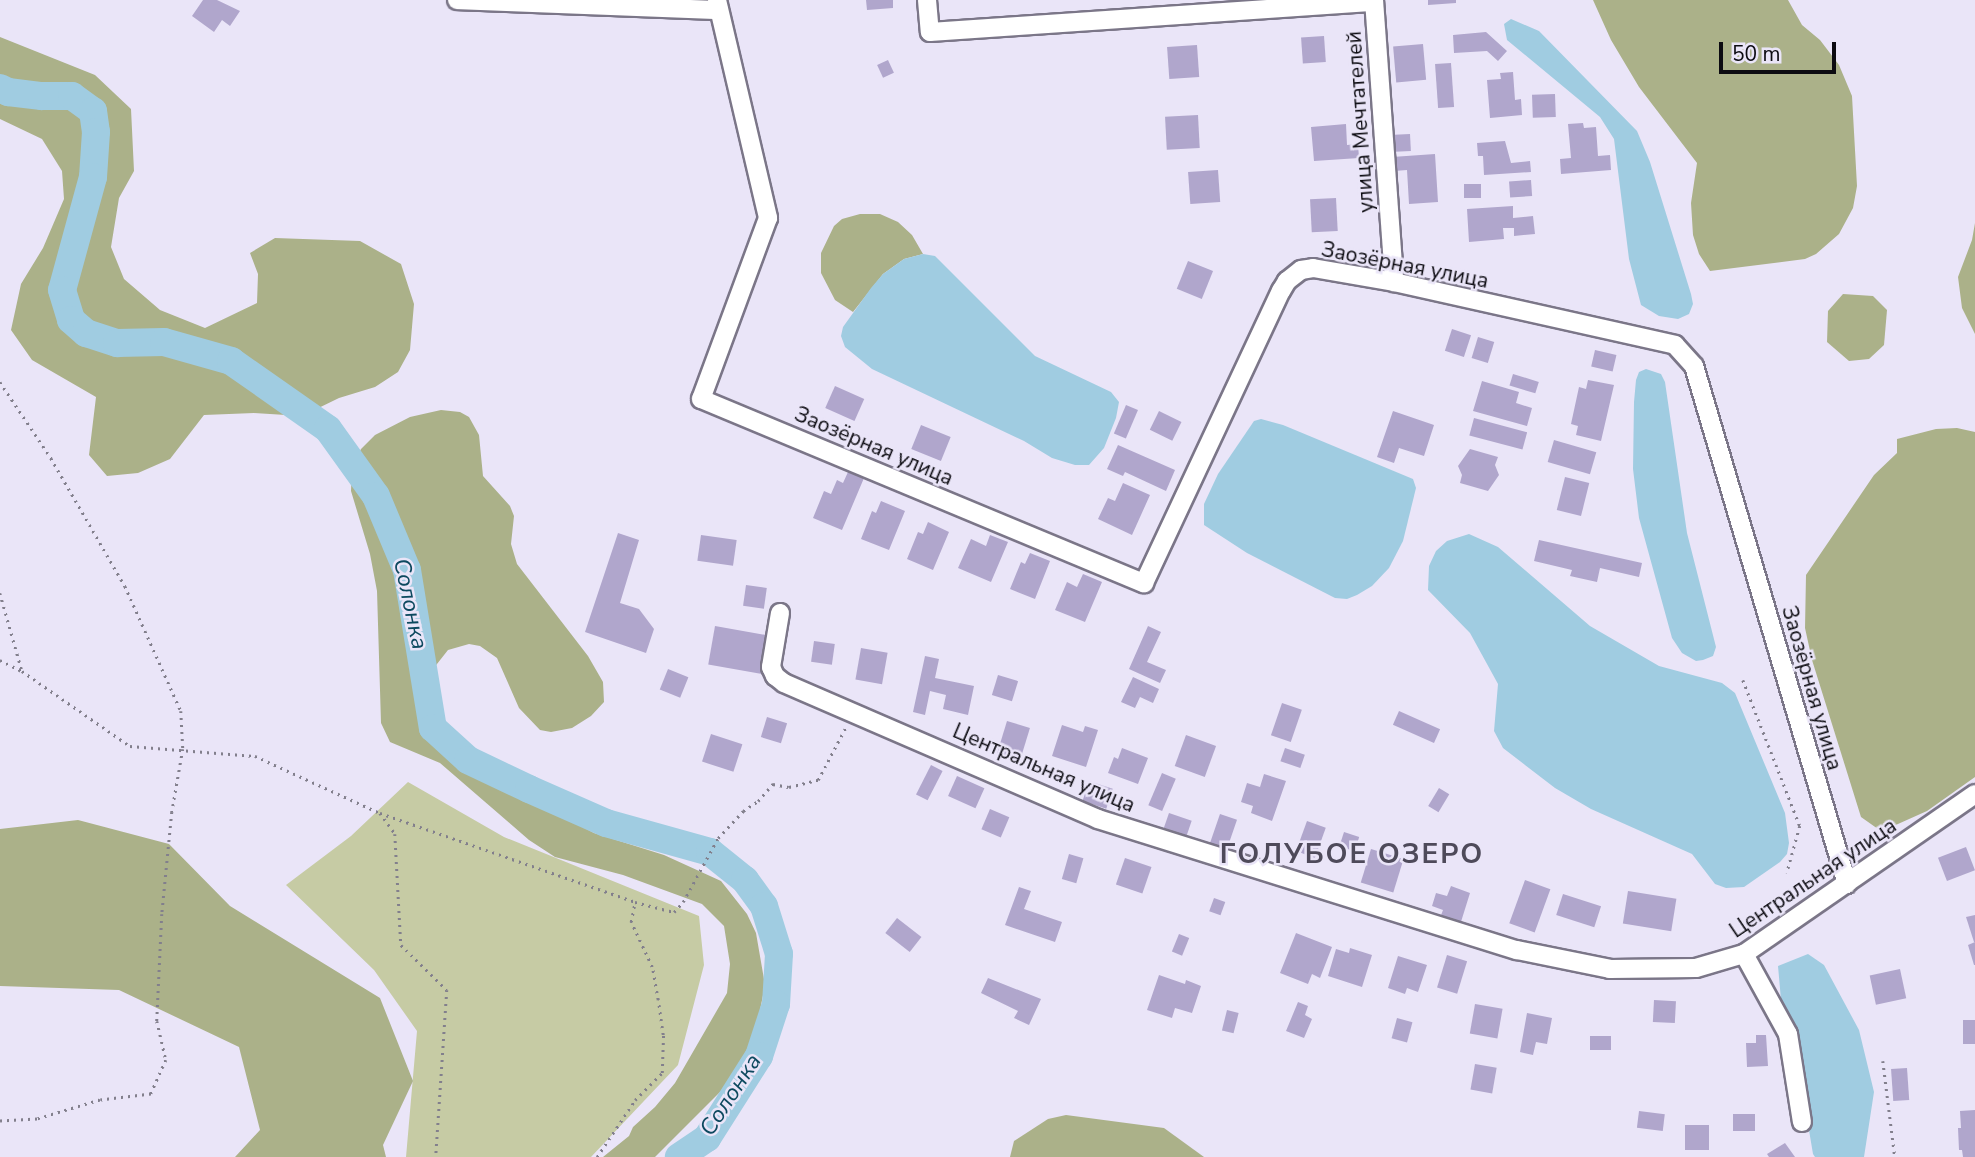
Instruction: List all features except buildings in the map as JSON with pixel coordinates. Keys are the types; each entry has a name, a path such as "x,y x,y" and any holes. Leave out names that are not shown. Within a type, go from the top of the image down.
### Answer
{"street":[{"path":"457,0 718,5"},
{"path":"927,0 930,32 1374,1"},
{"name":"улица Мечтателей","path":"1374,1 1394,282"},
{"name":"Заозёрная улица","path":"718,5 768,218 702,399 1144,583 1287,281 1301,270 1313,268 1394,282 1675,345 1690,358 1847,884"},
{"name":"Центральная улица","path":"780,613 771,667 775,676 784,683 1098,819 1517,950 1610,969 1651,971 1696,968 1744,954 1975,794"},
{"path":"1744,954 1788,1034 1802,1122"}],"path":[{"path":"0,382 51,458 125,586 181,711 183,749 172,812 162,914 157,1021 166,1060 151,1094 100,1100 37,1119 0,1121"},
{"path":"0,593 22,671"},
{"path":"0,660 22,671 130,746 255,756 380,813 635,902 674,912 683,902 718,838 773,784 789,787 818,780 854,712"},
{"path":"1742,680 1800,826 1787,873"},
{"path":"380,813 395,834 401,945 447,990 436,1157"},
{"path":"597,1157 635,1100 662,1073 663,1035 658,1000 652,967 631,922 635,902"},
{"path":"1883,1061 1895,1157"}],"green space":[{"path":"1593,0 1788,0 1802,25 1820,40 1839,65 1852,96 1857,186 1853,208 1839,234 1816,254 1805,259 1710,271 1699,254 1693,235 1691,203 1697,163 1639,87 1611,40"},
{"path":"0,37 95,75 131,109 134,171 119,198 111,247 124,279 160,310 205,328 257,303 258,274 250,253 275,238 360,241 401,264 414,304 410,350 398,372 375,387 339,398 302,416 254,413 204,415 170,459 138,473 107,476 89,455 96,397 32,360 11,330 21,284 43,248 64,199 62,171 42,139 0,119"},
{"path":"860,214 880,214 898,222 912,235 923,254 904,259 883,274 853,312 835,300 821,273 821,253 834,226 842,219"},
{"path":"1975,223 1975,334 1962,308 1958,277 1972,240"},
{"path":"1843,294 1873,296 1887,310 1884,345 1869,359 1849,361 1827,342 1828,311"},
{"path":"441,410 460,412 469,417 479,435 483,476 510,506 514,516 511,544 517,564 588,656 603,682 604,702 591,716 572,728 551,732 540,730 519,708 497,658 480,646 469,644 448,650 422,683 423,704 427,713 454,746 530,799 594,833 664,855 721,881 747,914 756,933 765,985 755,1036 727,1085 655,1157 603,1157 629,1136 633,1127 655,1107 675,1083 727,993 730,964 724,926 702,904 623,875 555,857 529,840 440,763 390,742 381,723 377,591 370,554 351,491 352,468 361,449 375,435 410,417"},
{"path":"1957,428 1975,432 1975,777 1927,811 1889,828 1878,829 1861,817 1812,660 1805,628 1806,575 1874,475 1897,453 1897,439 1936,429"},
{"path":"408,782 504,837 699,916 704,965 678,1065 591,1157 406,1157 417,1031 374,970 286,885 351,836"},
{"path":"78,820 169,844 230,906 380,998 413,1081 383,1145 386,1157 235,1157 260,1130 239,1047 119,990 0,986 0,829"},
{"path":"1066,1115 1164,1128 1204,1157 1010,1157 1014,1141 1048,1119"}],"water":[{"path":"1511,19 1539,31 1637,131 1650,162 1691,294 1693,304 1689,314 1678,319 1659,316 1641,305 1629,259 1614,139 1600,117 1507,40 1504,24"},
{"path":"923,254 935,256 1035,356 1111,392 1119,402 1116,418 1104,448 1089,465 1075,465 1052,458 1024,441 872,369 845,347 841,336 843,327 871,288 883,274 904,259"},
{"path":"1646,369 1661,374 1665,382 1687,533 1716,647 1713,656 1703,660 1696,661 1682,653 1672,638 1639,518 1633,469 1634,402 1636,380 1639,372"},
{"path":"1261,419 1283,425 1413,479 1416,488 1403,541 1389,568 1372,586 1347,599 1335,598 1247,553 1204,525 1204,504 1218,474 1254,421"},
{"path":"1469,534 1498,547 1590,626 1659,666 1722,683 1735,693 1785,813 1789,843 1787,854 1780,862 1744,887 1726,888 1715,884 1692,854 1591,809 1555,788 1503,748 1494,731 1498,684 1470,633 1428,590 1429,566 1436,551 1447,541"},
{"path":"1808,954 1824,965 1859,1030 1874,1092 1864,1157 1815,1157 1813,1154 1793,1035 1781,1000 1778,966"}],"waterway":[{"name":"Солонка","path":"0,88 8,92 42,96 72,96 93,111 96,132 93,177 62,290 71,320 86,333 117,343 164,342 231,361 328,429 376,496 407,570 433,728 468,760 529,789 606,823 710,852 745,880 764,906 779,954 776,1004 759,1056 707,1138 679,1157"}],"district":[{"name":"ГОЛУБОЕ ОЗЕРО","path":"1352,854"}]}
